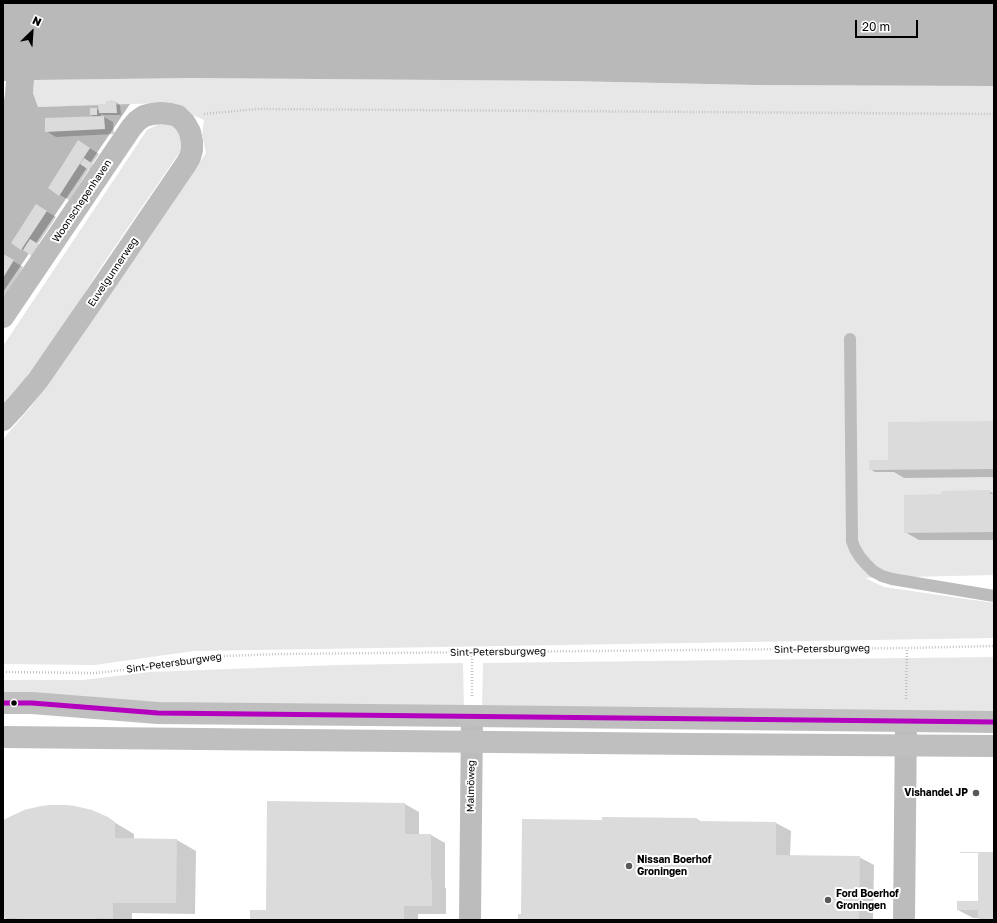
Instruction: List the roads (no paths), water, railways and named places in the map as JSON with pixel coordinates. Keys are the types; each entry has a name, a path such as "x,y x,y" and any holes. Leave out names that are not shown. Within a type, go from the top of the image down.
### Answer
{"street":[{"name":"Woonschepenhaven","path":"3,317 137,121 144,116 152,114 161,113 178,116"},
{"name":"Euvelgunnerweg","path":"3,420 38,380 186,164 192,150 192,142 190,132 185,123 178,116"},
{"path":"3,703 32,703 158,713 994,722"},
{"name":"Malmöweg","path":"470,920 472,716"},
{"path":"904,920 906,721"},
{"path":"3,737 994,746"}],"lane":[{"path":"850,339 852,541 855,549 866,564 882,576 994,596"}],"place":[{"name":"Vishandel JP","path":"976,793"},
{"name":"Nissan Boerhof Groningen","path":"629,866"},
{"name":"Ford Boerhof Groningen","path":"828,900"}]}
